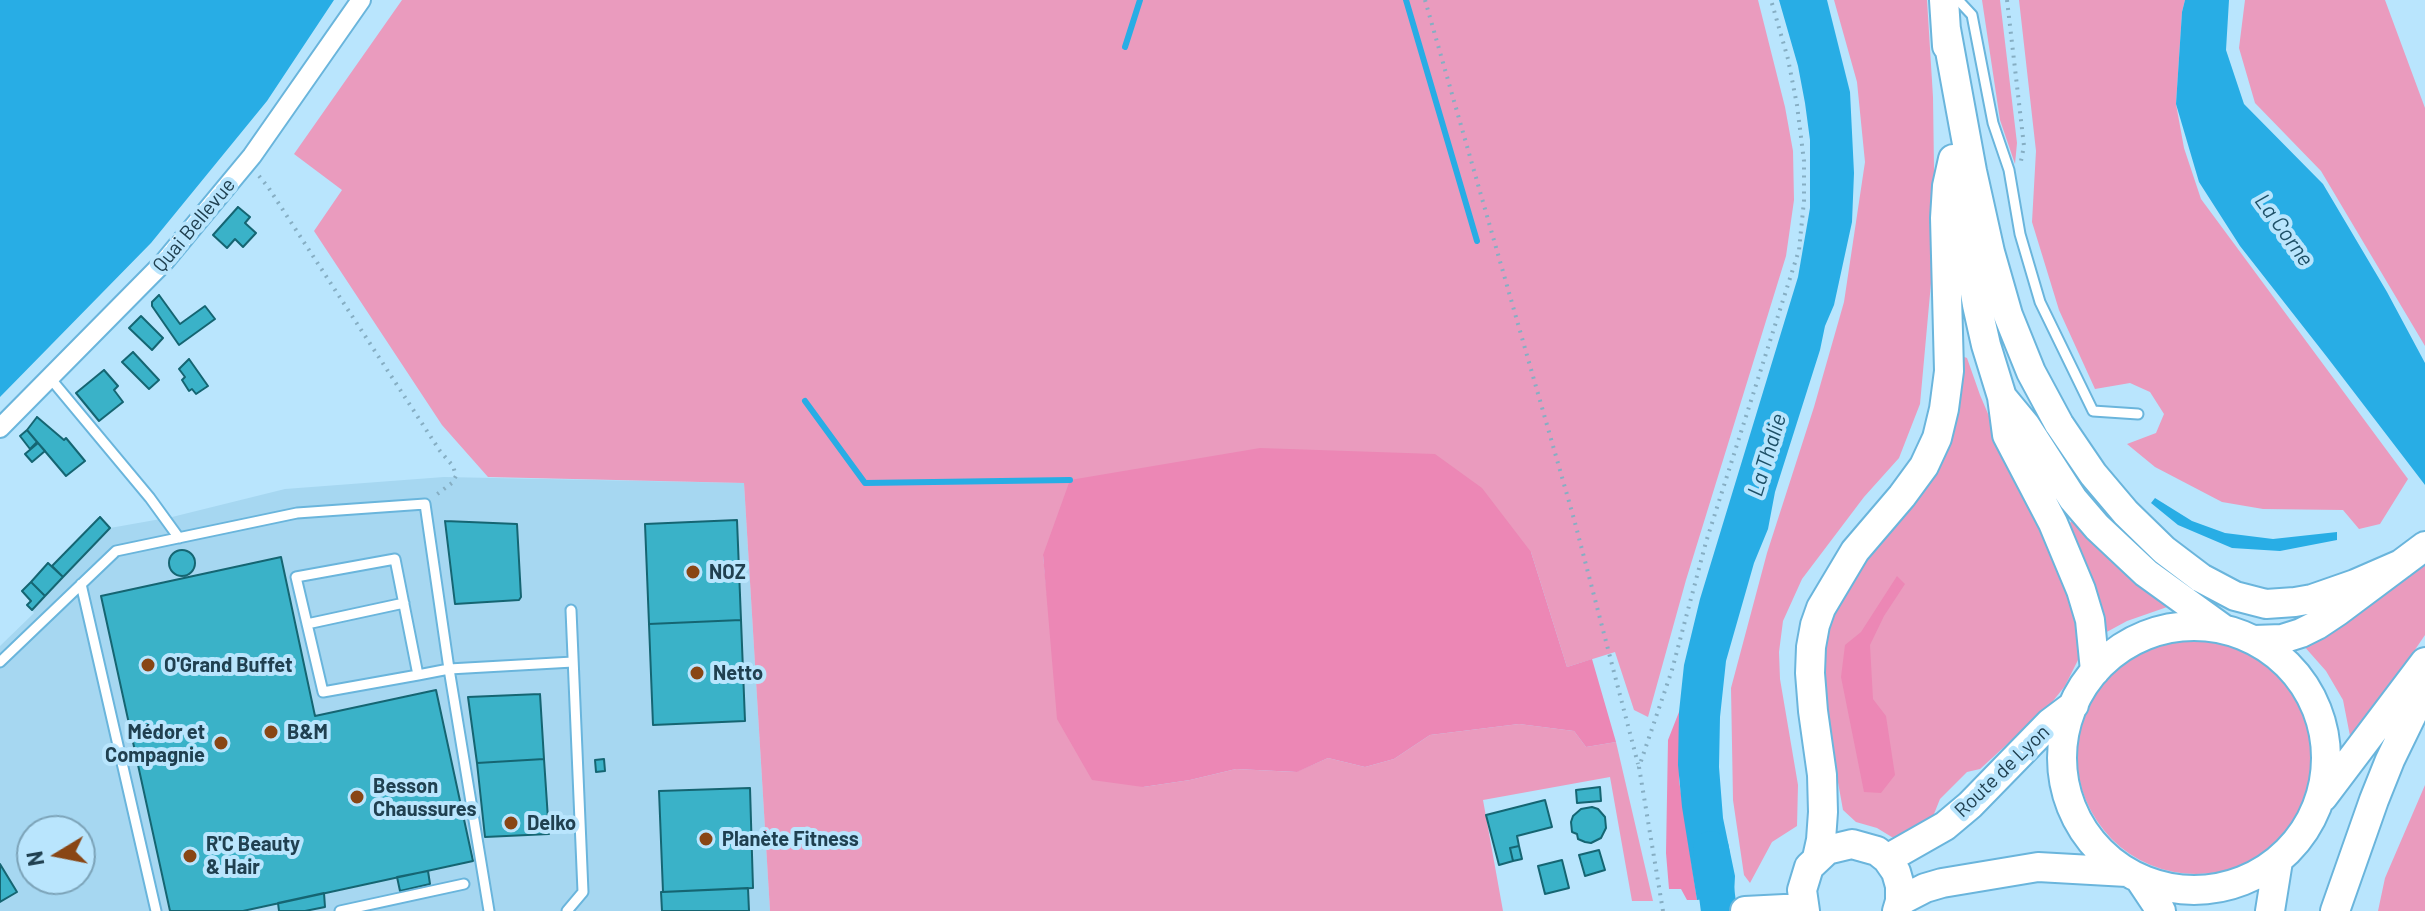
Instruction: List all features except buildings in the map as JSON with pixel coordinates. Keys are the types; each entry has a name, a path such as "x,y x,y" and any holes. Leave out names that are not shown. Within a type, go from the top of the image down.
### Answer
{"main road":[{"path":"1944,0 1953,159 1986,345 2002,397 2007,435 2053,523 2081,590 2090,620 2095,671"},
{"path":"1946,29 1975,183 2008,315 2031,372 2059,424 2118,504 2164,550 2201,578 2235,596 2266,604 2312,599 2401,564"},
{"path":"1817,858 1823,812 1822,775 1810,673 1815,625 1821,608 1855,551 1924,466 1937,438 1949,371 1945,218 1953,159"},
{"path":"2002,397 2097,527 2146,573 2223,629"},
{"path":"2254,640 2282,639 2317,625 2425,546"},
{"path":"2195,626 2223,629 2254,640 2277,655 2296,674 2311,697 2321,723 2326,750 2325,777 2318,804 2308,825 2278,861 2253,877 2226,887 2196,891 2167,888 2133,875 2105,855 2087,835 2074,811 2065,785 2062,758 2065,731 2074,705 2095,671 2116,652 2141,638 2167,629 2195,626"},
{"path":"2318,804 2425,662"},
{"path":"2335,911 2390,760 2425,688"},
{"name":"Route de Lyon","path":"1887,859 1945,826 1970,805 2050,723 2074,705"},
{"path":"1751,910 1804,903 1804,878 1817,858 1839,845 1852,844 1877,851 1887,859 1896,872 1900,886 1899,906"},
{"path":"2270,911 2278,861"},
{"path":"1899,906 1942,883 2038,867 2133,875 2161,911"}],"street":[{"name":"Quai Bellevue","path":"0,428 164,262 247,162 361,0"}],"lane":[{"path":"1958,0 1972,15 1993,123 2009,170 2020,234 2040,302 2093,411 2138,414"},
{"path":"50,378 150,498 179,538"},
{"path":"0,662 116,551 297,513 425,504 489,911"},
{"path":"418,675 395,559 296,577 323,692 418,675 449,669 573,662"},
{"path":"81,584 156,911"},
{"path":"307,624 404,603"},
{"path":"567,911 583,892 571,610"},
{"path":"340,911 464,884"}],"path":[{"path":"1425,0 1574,519 1639,767 1663,911"},
{"path":"1639,767 1672,670 1706,542 1799,250 1804,201 1801,133 1788,59 1771,0"},
{"path":"2007,0 2024,146 2015,202"},
{"path":"247,162 268,187 440,451 453,466 456,476 452,483 425,504"}],"shaded area":[{"path":"402,0 1758,0 1793,151 1794,200 1786,256 1686,580 1648,717 1634,710 1615,652 1567,667 1531,552 1043,555 1051,634 1143,787 1236,769 1296,772 1328,758 1365,767 1394,759 1430,735 1519,724 1574,731 1586,747 1616,742 1653,901 1632,901 1610,777 1483,800 1503,911 770,911 744,483 488,477 442,425 314,231 342,190 294,154"},
{"path":"1834,0 1927,0 1933,97 1935,239 1920,404 1899,458 1864,497 1802,579 1783,621 1780,679 1798,785 1797,826 1772,842 1750,883 1744,875 1733,800 1731,688 1767,553 1844,302 1865,162 1857,82"},
{"path":"1982,0 2000,0 2017,143 2015,164 2000,120"},
{"path":"2019,0 2185,0 2176,104 2184,148 2201,199 2408,479 2380,524 2359,529 2343,510 2263,509 2222,502 2155,467 2127,444 2156,433 2164,414 2150,392 2130,383 2095,389 2059,310 2032,222 2036,151"},
{"path":"2245,0 2385,0 2425,108 2425,346 2321,171 2255,103 2239,48"},
{"path":"1959,355 1967,358 2017,482 2061,575 2077,625 2080,656 2065,686 2049,706 1980,769 1967,772 1940,799 1932,819 1895,839 1877,828 1856,822 1843,810 1821,688 1822,645 1830,617 1858,566 1938,465"},
{"path":"1260,448 1435,454 1482,488 1531,552 1567,667 1592,659 1616,742 1586,747 1574,731 1519,724 1430,735 1394,759 1365,767 1328,758 1297,772 1236,769 1143,787 1092,780 1057,719 1043,555 1070,480"},
{"path":"444,477 744,483 770,911 0,911 0,646 110,528 172,517 285,489"},
{"path":"2075,519 2170,606 2127,621 2103,634 2067,525"},
{"path":"2425,560 2425,635 2406,663 2397,687 2352,746 2343,700 2326,671 2303,645"},
{"path":"1897,576 1905,584 1870,645 1873,699 1886,716 1895,775 1881,793 1864,792 1841,677 1845,645 1861,632"},
{"path":"2196,636 2219,638 2241,645 2262,656 2280,671 2295,689 2306,710 2313,732 2313,778 2306,800 2295,821 2280,839 2262,854 2241,865 2219,872 2196,874 2173,872 2151,865 2130,854 2112,839 2097,821 2086,800 2079,778 2077,755 2079,732 2086,710 2097,689 2112,671 2130,656 2151,645 2173,638"},
{"path":"1679,712 1679,780 1697,900 1687,900 1681,889 1669,889 1666,853 1668,740"},
{"path":"2425,785 2425,911 2378,911 2385,878"}],"water":[{"path":"0,0 334,0 267,101 151,243 0,397"},
{"path":"1779,0 1827,0 1850,92 1854,173 1852,222 1834,305 1825,326 1775,492 1768,529 1754,563 1726,661 1719,767 1723,818 1735,876 1734,895 1697,900 1678,765 1684,665 1700,599 1798,277 1810,208 1810,140 1805,103"},
{"name":"La Corne","path":"2185,0 2229,0 2226,50 2244,104 2323,184 2425,363 2425,485 2240,246 2199,182 2176,104"},
{"path":"2155,498 2192,521 2225,533 2273,539 2337,532 2337,540 2280,551 2232,548 2178,525 2151,503"}],"waterway":[{"path":"1125,47 1140,0"},
{"path":"1406,0 1477,241"},
{"path":"805,401 865,483 1070,480"},
{"name":"La Thalie","path":"1711,849 1719,911"}],"place":[{"name":"NOZ","path":"693,572"},
{"name":"O'Grand Buffet","path":"148,665"},
{"name":"Netto","path":"697,673"},
{"name":"B&M","path":"271,732"},
{"name":"Médor et Compagnie","path":"221,743"},
{"name":"Besson Chaussures","path":"357,797"},
{"name":"Delko","path":"511,823"},
{"name":"Planète Fitness","path":"706,839"},
{"name":"R'C Beauty & Hair","path":"190,856"}]}
